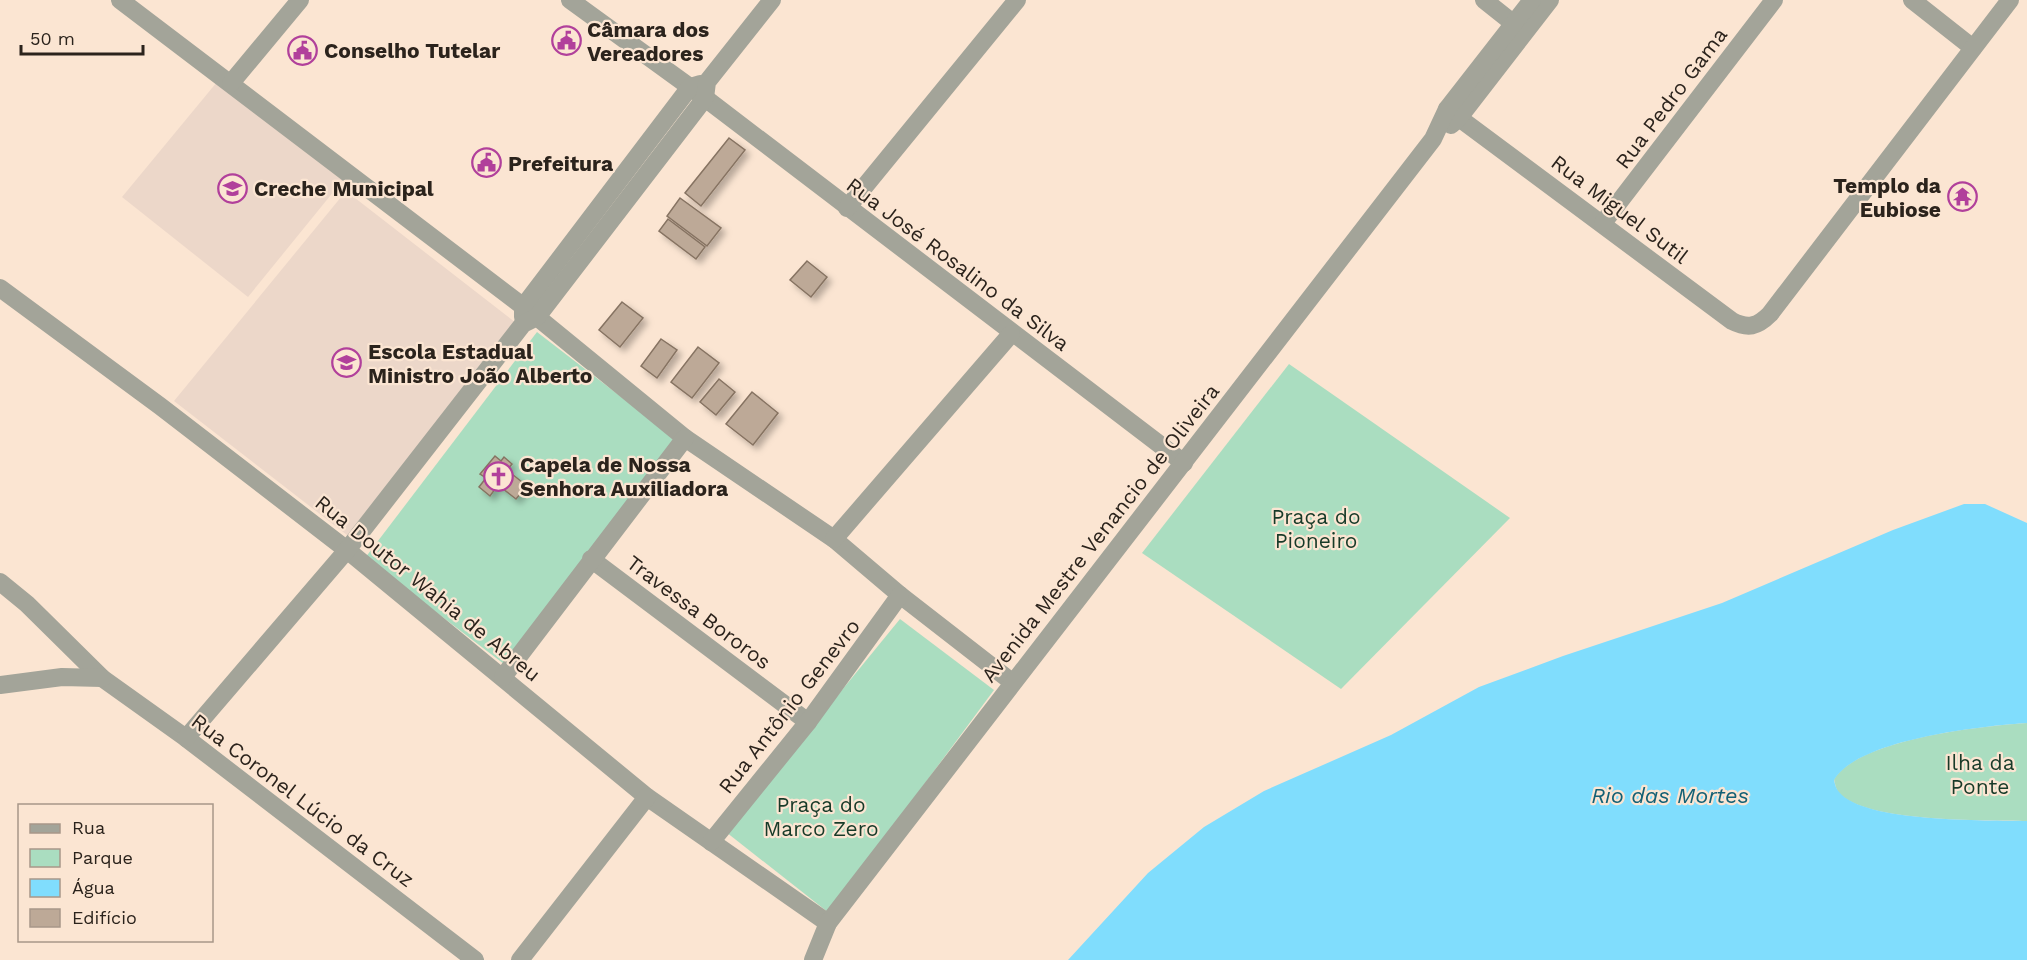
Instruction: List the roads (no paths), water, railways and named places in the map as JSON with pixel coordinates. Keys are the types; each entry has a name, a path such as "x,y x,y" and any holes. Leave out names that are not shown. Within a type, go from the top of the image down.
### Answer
{"street":[{"path":"120,0 231,83 685,438 834,539 900,595 1012,682"},
{"path":"231,83 300,0"},
{"name":"Rua José Rosalino da Silva","path":"570,0 701,89 847,208 1184,463"},
{"path":"186,738 347,550 772,0"},
{"path":"847,208 1017,0"},
{"path":"1484,0 1519,28"},
{"name":"Avenida Mestre Venancio de Oliveira","path":"1519,28 1532,0"},
{"name":"Avenida Mestre Venancio de Oliveira","path":"813,960 828,923 1012,682 1519,28 1550,0"},
{"name":"Rua Pedro Gama","path":"1603,224 1774,0"},
{"path":"1912,0 1973,48 2010,0"},
{"name":"Rua Miguel Sutil","path":"1453,114 1731,321 1742,326 1752,326 1761,323 1770,314 1973,48"},
{"name":"Rua Doutor Wahia de Abreu","path":"0,288 160,405 347,550 503,676 647,797 828,923"},
{"path":"834,539 1011,334"},
{"path":"503,676 685,438"},
{"name":"Travessa Bororos","path":"591,559 808,722"},
{"name":"Rua Coronel Lúcio da Cruz","path":"0,582 27,604 102,678 186,738 475,960"},
{"name":"Rua Antônio Genevro","path":"711,842 808,722 900,595"},
{"path":"0,685 62,677 102,678"},
{"path":"520,960 647,797"}],"water":[{"name":"Rio das Mortes","path":"1964,504 1985,504 2027,523 2027,723 1982,727 1923,737 1894,745 1868,754 1847,766 1834,780 1839,792 1853,802 1899,815 1957,820 2027,821 2027,960 1068,960 1148,873 1204,827 1264,791 1391,735 1479,687 1563,656 1722,603 1893,530"}],"place":[{"name":"Câmara dos Vereadores","path":"566,41"},
{"name":"Conselho Tutelar","path":"303,50"},
{"name":"Prefeitura","path":"487,163"},
{"name":"Creche Municipal","path":"233,188"},
{"name":"Templo da Eubiose","path":"1962,197"},
{"name":"Escola Estadual Ministro João Alberto","path":"347,363"},
{"name":"Capela de Nossa Senhora Auxiliadora","path":"499,476"}],"park label":[{"name":"Praça do Pioneiro","path":"1316,528"},
{"name":"Ilha da Ponte","path":"1980,774"},
{"name":"Praça do Marco Zero","path":"821,816"}]}
